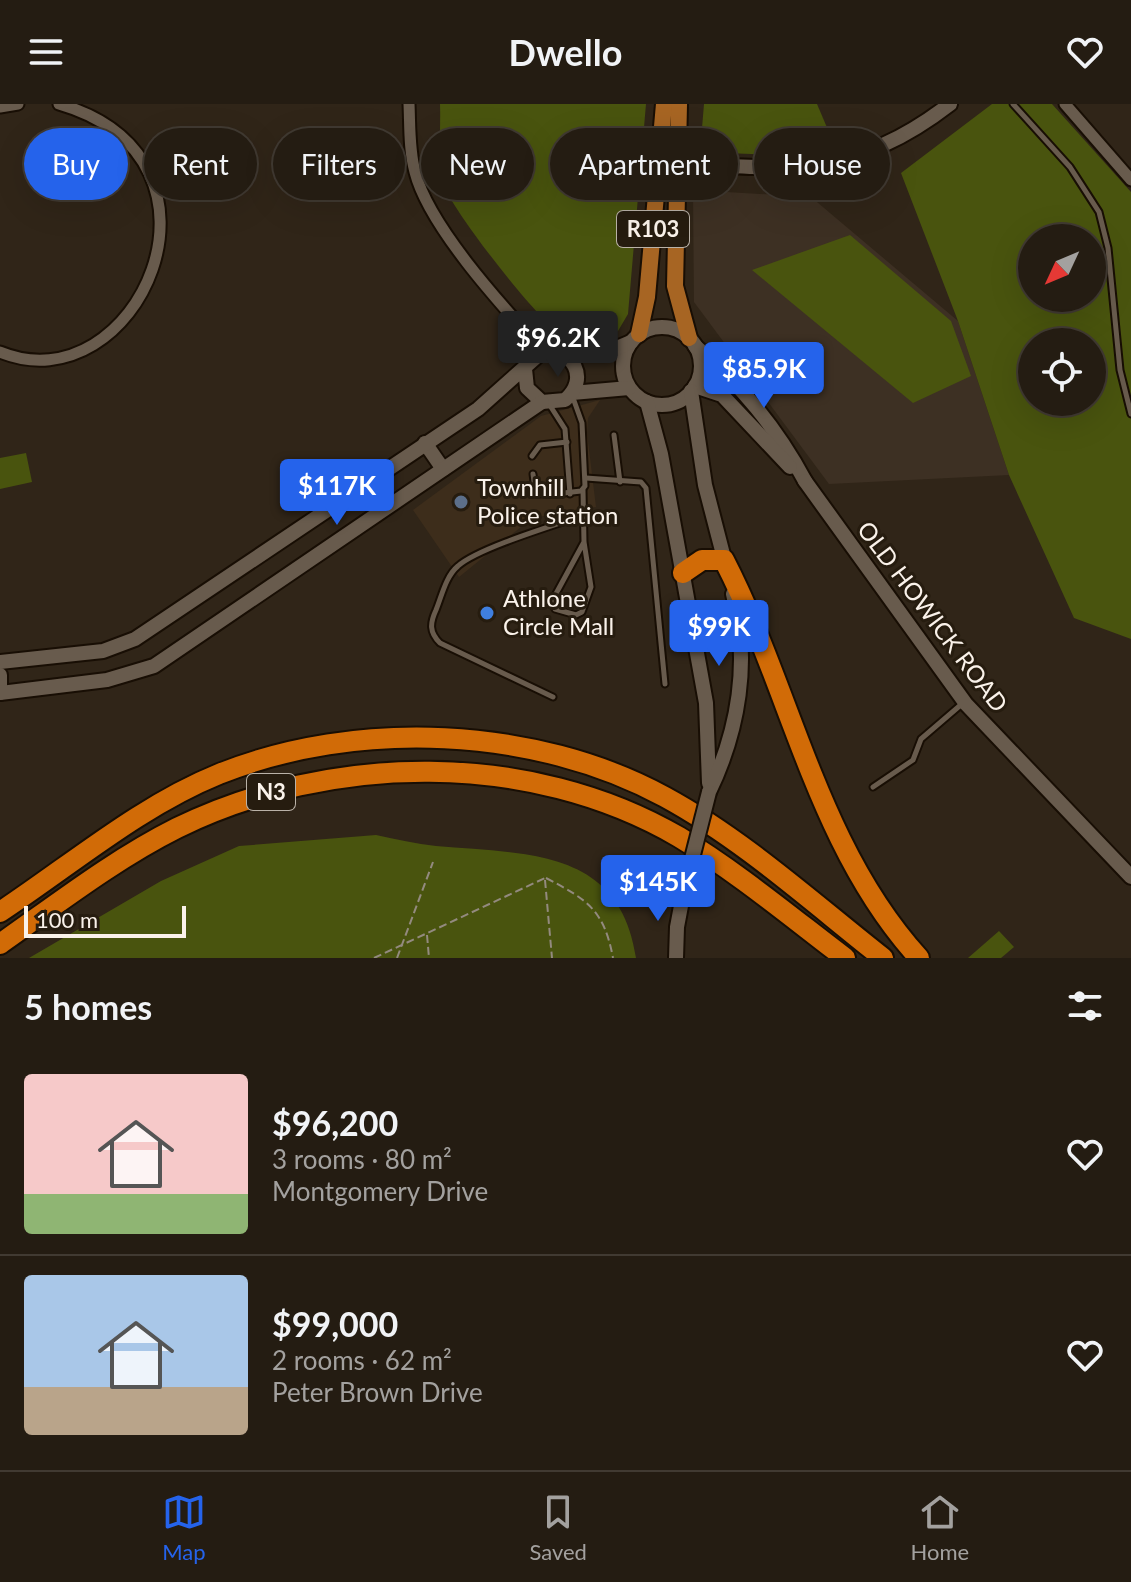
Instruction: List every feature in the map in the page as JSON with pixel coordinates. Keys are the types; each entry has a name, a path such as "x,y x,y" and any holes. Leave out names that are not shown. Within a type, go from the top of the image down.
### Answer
{"highway":[{"path":"683,573 702,560 724,560 846,852 881,912 919,958"},
{"name":"N3","path":"0,912 134,820 218,775 269,757 327,746 412,739 460,741 566,758 623,777 665,797 729,838 883,958"},
{"name":"N3","path":"0,944 143,848 219,809 317,781 417,772 472,774 529,783 579,795 632,815 677,836 717,862 845,958"}],"main road":[{"name":"R103","path":"662,128 664,104"},
{"name":"R103","path":"678,128 679,104"},
{"name":"R103","path":"635,338 647,297 656,200"},
{"name":"R103","path":"676,200 675,286 692,342"}],"street":[{"path":"0,107 18,104"},
{"path":"0,352 35,359 62,356 85,347 128,317 140,298 154,264 159,242 159,204 140,155 123,135 104,122 59,104"},
{"path":"409,104 414,171 422,192 455,244 543,351 566,354 612,350 659,327 680,332 692,342"},
{"path":"738,166 789,168 824,165 875,151 903,137 950,104"},
{"path":"1065,104 1131,180"},
{"path":"523,329 527,388 545,402"},
{"name":"R103","path":"629,388 623,365 635,338"},
{"name":"R103","path":"692,342 701,366 693,389"},
{"name":"OLD HOWICK ROAD","path":"692,342 743,393 964,702 1131,877"},
{"path":"0,662 121,646 263,555 478,409 543,351"},
{"path":"566,354 577,368 577,385 572,394"},
{"path":"0,675 0,693 107,680 154,666 545,402 572,394 629,388 647,402 671,404 693,389 702,472 740,626 743,673 732,725 709,792 684,890 677,927 676,958"},
{"name":"OLD HOWICK ROAD","path":"693,389 722,395 805,481"},
{"path":"647,402 661,454 706,703 709,792"},
{"path":"425,443 443,469"}],"lane":[{"path":"1013,104 1070,167 1099,212 1108,248 1120,370 1131,414"},
{"path":"572,394 582,423 586,478 583,490 584,542 591,587 582,612 576,615 555,609 552,601 584,542"},
{"path":"545,402 562,422 567,442 570,494"},
{"path":"614,435 620,482"},
{"path":"532,456 540,445 567,442"},
{"path":"533,474 535,489 540,494"},
{"path":"586,478 641,482 646,488 665,684"},
{"path":"555,494 583,490"},
{"path":"553,697 440,643 431,630 431,621 458,565 504,544 584,515"},
{"path":"873,787 913,760 921,739 964,702"}],"path":[{"path":"397,958 433,862"},
{"path":"374,958 545,878"},
{"path":"545,878 552,958"},
{"path":"545,878 581,897 599,917 607,927 613,958"},
{"path":"427,934 429,958"}],"shaded area":[{"path":"738,193 754,194 754,200 815,200 958,321 1009,475 829,484 694,302 693,200 738,200"},
{"path":"600,400 588,418 587,433 596,507 532,518 459,577 413,510 541,416"}],"green space":[{"path":"440,104 646,104 644,128 550,128 550,200 638,200 628,314 618,331 570,338 553,329 500,268 452,200 534,200 534,128 440,128"},
{"path":"704,104 817,104 827,128 754,128 754,154 738,154 738,128 702,128"},
{"path":"992,104 1052,104 1131,192 1131,639 1074,618 1009,475 958,321 901,173"},
{"path":"850,235 951,321 971,376 913,403 752,270"},
{"path":"26,453 32,482 0,489 0,458"},
{"path":"376,835 428,845 502,851 563,863 589,876 610,895 626,922 636,958 29,958 161,881 239,846"},
{"path":"999,931 1014,947 1001,958 968,958"}],"place":[{"name":"Townhill Police station","path":"461,502"},
{"name":"Athlone Circle Mall","path":"487,613"}]}
